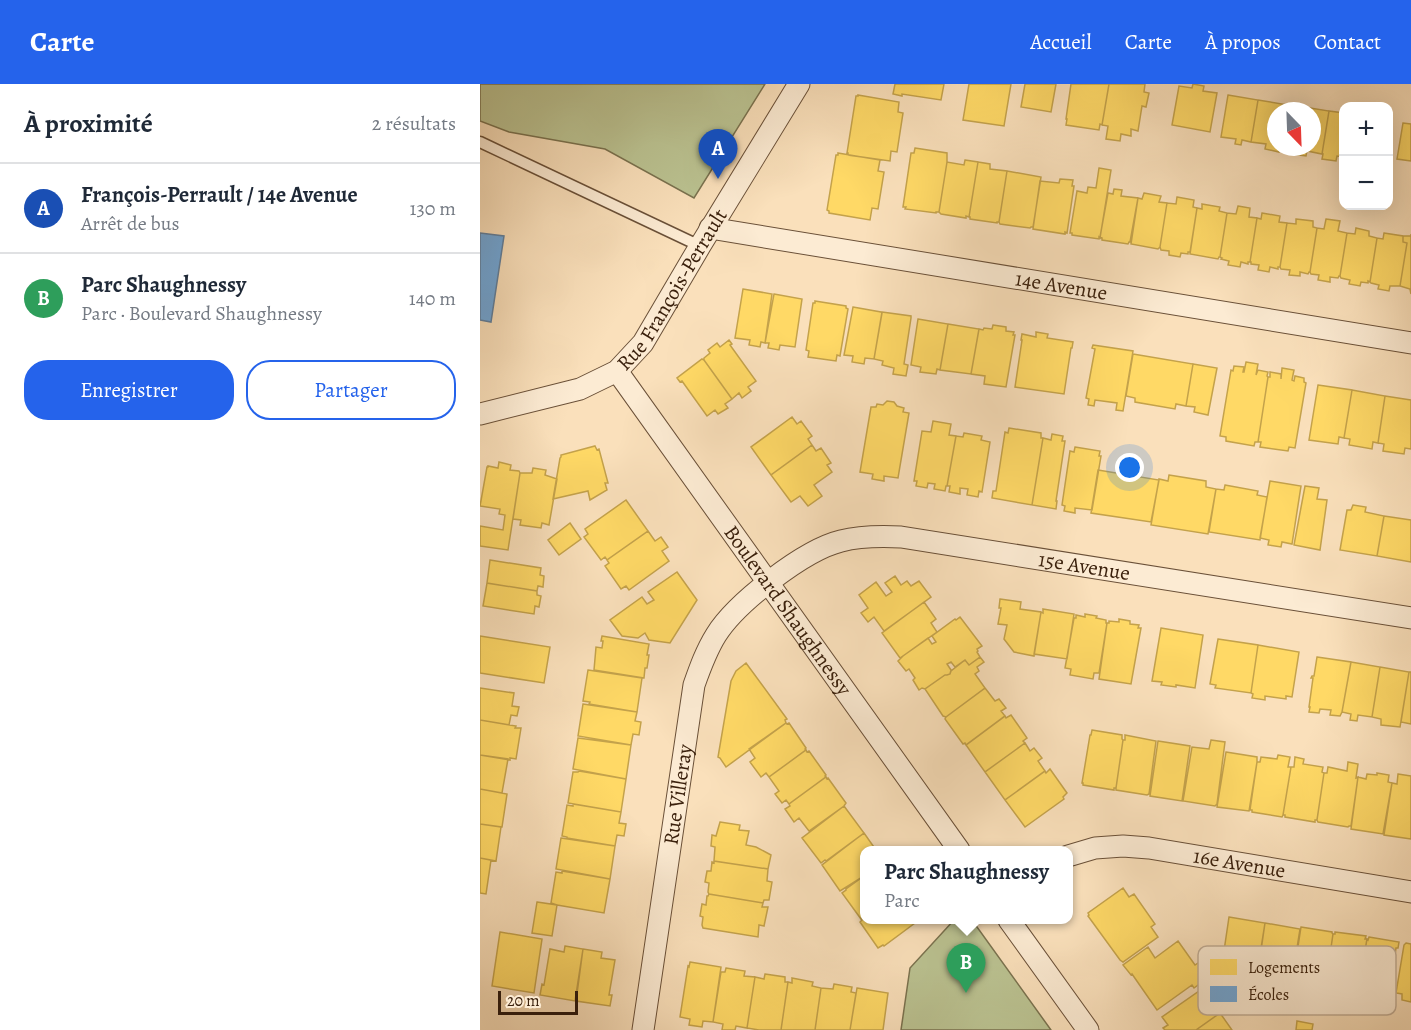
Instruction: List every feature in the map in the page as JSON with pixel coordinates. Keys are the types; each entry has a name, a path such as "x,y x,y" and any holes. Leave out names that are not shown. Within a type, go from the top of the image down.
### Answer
{"street":[{"name":"Rue François-Perrault","path":"480,414 580,389 617,371 643,343 799,84"},
{"name":"14e Avenue","path":"705,237 1411,344"},
{"name":"Boulevard Shaughnessy","path":"617,371 956,846"},
{"name":"15e Avenue","path":"768,583 800,560 840,541 880,536 901,537 1411,618"},
{"name":"Rue Villeray","path":"643,1030 694,685 704,656 717,633 734,612 768,583"},
{"name":"16e Avenue","path":"1073,855 1095,848 1123,846 1149,848 1411,892"},
{"path":"1012,924 1088,1030"}],"lane":[{"path":"480,142 705,237"}],"green space":[{"path":"480,84 765,84 694,198 605,149 509,132 480,121"},
{"path":"950,924 975,924 1051,1030 901,1030 910,968"}],"building: Logements":[{"path":"895,84 944,84 941,100 893,94"},
{"path":"969,84 1011,84 1004,126 963,120"},
{"path":"1025,84 1056,84 1051,112 1021,107"},
{"path":"1071,84 1109,84 1102,125 1100,124 1099,130 1066,125"},
{"path":"1109,84 1145,84 1144,92 1149,93 1146,107 1142,106 1138,131 1131,129 1131,136 1121,134 1120,141 1106,139 1108,126 1102,125"},
{"path":"1193,84 1204,86 1203,91 1217,93 1210,132 1172,125 1179,86 1192,88"},
{"path":"858,95 899,102 898,112 903,113 897,152 891,151 890,161 847,153"},
{"path":"1228,95 1258,100 1251,142 1242,140 1241,145 1235,144 1236,139 1221,137"},
{"path":"1258,100 1270,102 1267,102 1267,149 1265,149 1266,144 1251,142"},
{"path":"1321,110 1329,111 1321,154"},
{"path":"1329,111 1339,112 1339,156 1337,156 1336,161 1322,159"},
{"path":"1403,123 1411,124 1411,161 1397,159"},
{"path":"915,148 947,153 939,212 903,207 911,153 914,153"},
{"path":"838,153 880,160 878,171 884,172 878,209 872,208 870,220 829,213 827,210"},
{"path":"965,160 978,162 969,217 941,214 939,212 947,162 964,165"},
{"path":"978,162 990,164 990,169 1007,171 997,223 969,217"},
{"path":"1099,168 1111,170 1100,238 1072,235 1070,233 1077,191 1087,193 1088,187 1096,188"},
{"path":"1007,171 1041,177 1033,227 1000,224 999,222"},
{"path":"1060,179 1073,180 1072,186 1074,186 1067,233 1033,229 1040,181 1059,183"},
{"path":"1114,189 1122,190 1121,196 1138,198 1128,244 1102,240 1100,237 1108,193 1113,194"},
{"path":"1144,193 1161,196 1159,202 1167,203 1158,249 1131,244 1138,198 1142,199"},
{"path":"1177,197 1194,200 1193,207 1197,208 1190,252 1181,253 1180,257 1169,255 1169,251 1161,250 1160,247 1167,203 1176,204"},
{"path":"1202,204 1220,207 1219,211 1227,213 1218,259 1190,254 1197,208 1202,209"},
{"path":"1238,206 1250,208 1249,217 1257,218 1250,262 1248,264 1241,262 1240,267 1228,265 1229,261 1220,257 1227,213 1236,214"},
{"path":"1262,213 1280,216 1279,222 1287,223 1280,267 1278,269 1270,267 1269,272 1258,270 1259,265 1250,262 1257,218 1261,219"},
{"path":"1296,219 1313,221 1313,227 1317,228 1310,272 1308,274 1300,272 1300,276 1289,275 1290,270 1280,267 1287,223 1296,224"},
{"path":"1326,219 1340,221 1338,231 1347,233 1340,276 1330,277 1330,282 1318,280 1319,275 1310,272 1317,228 1324,229"},
{"path":"1356,228 1369,231 1369,236 1377,238 1370,282 1361,282 1360,286 1349,284 1350,280 1340,276 1347,233 1355,234"},
{"path":"1384,233 1403,236 1403,242 1407,243 1400,286 1390,286 1389,291 1378,289 1379,285 1370,282 1377,238 1383,239"},
{"path":"1403,236 1411,236 1411,294 1410,289 1400,286 1407,243 1403,242"},
{"path":"743,289 772,294 765,343 761,342 760,347 749,345 750,340 735,338"},
{"path":"774,294 802,299 795,347 780,345 779,350 768,348 769,343 765,343"},
{"path":"815,301 846,306 848,309 840,356 837,355 836,361 808,357 809,351 806,350"},
{"path":"853,307 882,313 874,359 865,358 864,364 852,362 853,356 844,355"},
{"path":"882,312 911,316 904,364 908,365 906,376 893,374 894,368 882,365 883,361 874,359"},
{"path":"918,319 948,324 940,370 937,369 936,374 920,372 921,367 911,365"},
{"path":"948,324 979,329 971,374 940,370"},
{"path":"993,325 1006,327 1006,331 1014,332 1013,335 1015,335 1006,387 984,384 985,376 971,374 979,329 992,329"},
{"path":"1036,332 1048,334 1047,338 1073,342 1064,394 1015,387 1022,334 1036,337"},
{"path":"729,340 732,344 730,345 756,381 748,387 751,391 742,398 739,393 732,399 704,360 710,353 708,350 717,343 720,347"},
{"path":"1093,345 1133,351 1123,411 1116,410 1117,403 1095,400 1094,406 1088,405 1089,399 1086,398 1095,349 1092,348"},
{"path":"1133,354 1193,364 1186,406 1176,404 1175,409 1135,402 1135,398 1126,396"},
{"path":"702,359 732,399 725,404 728,408 718,414 715,410 707,416 682,381 680,382 677,378"},
{"path":"1246,362 1258,364 1256,375 1258,370 1268,372 1258,442 1255,442 1254,446 1226,441 1226,437 1220,436 1231,370 1233,371 1234,366 1244,367 1244,372"},
{"path":"1193,364 1217,368 1208,415 1194,412 1195,407 1186,406"},
{"path":"1282,368 1294,370 1292,380 1294,381 1295,376 1304,378 1306,383 1295,448 1289,447 1288,451 1260,447 1261,442 1258,442 1268,377 1270,377 1270,372 1281,374 1281,379"},
{"path":"1318,385 1352,390 1344,438 1339,437 1338,444 1309,440"},
{"path":"1352,390 1385,396 1378,443 1373,442 1372,449 1349,445 1350,439 1344,438"},
{"path":"1385,396 1411,400 1411,449 1405,448 1404,454 1383,451 1384,444 1378,443"},
{"path":"887,401 894,402 897,406 904,408 903,412 909,413 898,478 884,476 884,481 872,479 873,474 860,472 871,407 876,407 877,404 883,405"},
{"path":"792,417 797,424 801,421 812,436 808,439 812,445 771,475 751,447"},
{"path":"933,421 951,424 949,435 956,436 945,491 934,489 935,484 928,483 927,488 916,486 917,481 914,481 922,431 931,432"},
{"path":"1009,428 1041,433 1041,438 1043,438 1032,505 992,498 993,491 996,491 1005,432 1008,433"},
{"path":"964,433 982,436 981,440 990,442 982,492 979,491 978,497 967,495 968,489 960,488 960,494 949,492 950,486 947,486 956,436 963,437"},
{"path":"1052,434 1063,436 1062,441 1065,441 1056,509 1032,505 1043,438 1051,440"},
{"path":"812,445 816,451 821,448 831,463 827,465 832,472 814,485 822,496 808,506 800,496 791,502 771,475"},
{"path":"595,446 597,450 599,449 608,483 605,483 607,490 590,500 588,491 553,499 561,455"},
{"path":"1075,447 1100,451 1099,456 1101,456 1092,510 1075,508 1075,513 1064,511 1065,506 1062,505 1070,451 1074,452"},
{"path":"499,462 511,465 510,470 520,473 508,550 480,546 480,526 503,530 505,515 499,514 500,509 480,506 487,467 498,468"},
{"path":"533,468 546,470 545,475 557,479 549,525 542,523 541,528 520,525 521,520 513,519 520,473 532,473"},
{"path":"1098,470 1159,480 1151,522 1091,513"},
{"path":"1169,475 1206,481 1206,487 1216,489 1208,534 1151,525 1159,479 1168,481"},
{"path":"1270,481 1301,486 1292,544 1282,542 1281,547 1268,545 1269,540 1260,538"},
{"path":"1225,485 1258,491 1257,495 1267,497 1260,540 1209,532 1216,489 1224,490"},
{"path":"1305,486 1319,488 1317,499 1327,500 1320,550 1294,545"},
{"path":"626,500 648,531 607,560 605,557 601,560 584,537 588,534 585,529"},
{"path":"1353,505 1366,507 1365,512 1384,516 1377,556 1340,550 1347,510 1351,510"},
{"path":"1384,516 1411,520 1411,562 1377,556"},
{"path":"570,523 581,539 559,555 548,540"},
{"path":"648,531 655,541 661,537 668,547 662,551 669,561 629,590 626,586 621,589 605,566 609,563 607,560"},
{"path":"490,560 541,568 540,575 544,576 543,587 538,586 537,591 487,583"},
{"path":"677,572 697,600 670,643 649,640 645,633 638,638 622,636 610,620 642,597 647,604 654,600 648,592"},
{"path":"895,576 901,585 907,581 911,586 919,581 931,597 884,631 874,617 868,622 861,613 868,608 859,595 876,582 886,596 892,592 885,583"},
{"path":"487,583 537,591 537,595 541,596 539,607 535,606 534,614 483,606"},
{"path":"1000,599 1021,602 1020,609 1041,612 1034,656 1014,652 1004,639 1007,625 998,624"},
{"path":"924,602 936,619 931,623 937,632 900,658 882,633"},
{"path":"1043,609 1074,614 1067,659 1034,654"},
{"path":"1085,614 1097,616 1096,618 1106,620 1107,623 1099,673 1094,673 1093,679 1070,675 1071,669 1065,668 1074,618 1076,615 1085,617"},
{"path":"960,617 982,646 977,649 980,657 969,665 965,660 955,667 951,662 947,664 951,670 950,674 925,689 919,690 909,669 906,671 898,661 928,638 932,644 936,642 932,636"},
{"path":"1119,619 1130,621 1130,624 1139,625 1138,628 1141,628 1131,684 1099,679 1107,623 1109,621 1119,622"},
{"path":"1161,628 1203,635 1195,688 1161,685 1162,682 1152,681"},
{"path":"480,636 550,647 544,683 480,673"},
{"path":"602,636 649,644 644,678 594,670 596,647 602,648"},
{"path":"1218,639 1258,645 1251,693 1215,688 1216,685 1210,684"},
{"path":"1258,645 1299,652 1292,697 1286,696 1286,699 1265,696 1265,700 1252,698"},
{"path":"980,657 984,662 977,667 979,671 975,674 985,688 946,717 943,716 925,689 950,674 965,660 969,665"},
{"path":"1317,657 1351,662 1340,716 1330,715 1331,710 1320,709 1319,713 1309,712 1313,678 1311,678 1314,676"},
{"path":"1351,662 1380,667 1372,717 1358,715 1357,721 1350,720 1351,714 1342,712"},
{"path":"746,663 787,719 786,723 726,767 718,757 731,681 736,671"},
{"path":"1380,667 1409,672 1400,727 1381,725 1381,719 1372,717"},
{"path":"588,670 642,678 637,712 583,701"},
{"path":"1409,672 1411,672 1411,724 1401,722"},
{"path":"480,688 514,693 512,706 519,707 517,716 511,715 509,725 480,720"},
{"path":"985,688 995,701 999,699 1006,708 1001,711 1005,716 966,745 963,744 945,719"},
{"path":"583,704 637,712 635,721 641,722 639,735 633,734 631,745 578,736"},
{"path":"1011,715 1027,738 1023,741 1025,743 985,772 966,745 1005,716 1006,718"},
{"path":"480,720 521,728 516,759 480,755"},
{"path":"789,723 806,750 769,777 766,773 761,777 750,762 755,758 749,749"},
{"path":"1092,730 1122,735 1114,790 1082,783"},
{"path":"1125,735 1156,741 1149,794 1147,795 1116,790"},
{"path":"578,738 631,745 626,779 573,769"},
{"path":"1211,740 1225,742 1217,804 1215,806 1183,801 1192,747 1209,749"},
{"path":"1158,741 1190,746 1182,801 1150,796"},
{"path":"1025,743 1030,751 1034,748 1042,758 1038,761 1045,771 1005,800 985,772"},
{"path":"806,750 809,751 826,777 789,804 786,800 782,803 775,794 779,791 769,777"},
{"path":"1226,752 1257,757 1249,811 1217,807"},
{"path":"480,755 508,759 502,793 480,789"},
{"path":"1278,755 1290,757 1288,767 1291,767 1283,815 1282,817 1252,812 1250,810 1257,762 1260,762 1261,757 1277,759"},
{"path":"1295,757 1304,759 1303,764 1323,767 1322,772 1324,773 1315,822 1283,815 1291,767 1294,767"},
{"path":"1348,762 1358,764 1351,826 1318,822 1324,773 1327,773 1328,767 1347,771"},
{"path":"1050,769 1067,793 1064,799 1025,827 1005,800"},
{"path":"573,772 626,779 621,812 568,803"},
{"path":"1377,773 1389,775 1388,782 1392,783 1383,834 1351,829 1358,777 1366,779 1367,774 1377,775"},
{"path":"1398,774 1411,776 1411,839 1384,835 1392,783 1397,784"},
{"path":"826,777 846,803 809,831 799,818 794,822 785,809"},
{"path":"480,789 507,794 502,827 480,824"},
{"path":"573,804 621,812 619,823 626,824 624,836 617,835 615,846 562,836 567,805 573,806"},
{"path":"844,806 864,833 821,863 802,838"},
{"path":"720,822 740,825 739,830 749,831 746,845 756,847 771,855 768,869 714,861 715,847 711,846 712,835 716,836"},
{"path":"480,824 501,827 496,861 480,858"},
{"path":"864,833 873,846 860,846 860,878 840,891 822,865"},
{"path":"561,838 615,846 610,879 556,869"},
{"path":"480,858 491,860 486,894 480,893"},
{"path":"714,861 768,869 767,881 772,882 769,900 764,900 763,903 709,894 709,883 705,882 707,871 711,871"},
{"path":"562,871 610,879 604,913 551,903 556,872 562,873"},
{"path":"860,879 860,918 842,893"},
{"path":"1123,888 1129,897 1134,894 1155,924 1151,927 1158,937 1123,962 1088,913"},
{"path":"709,894 763,903 762,907 768,907 764,926 759,925 758,937 703,928 703,917 700,916 702,904 706,905"},
{"path":"537,902 557,905 552,936 532,933"},
{"path":"1229,917 1265,923 1261,946 1225,946"},
{"path":"1265,923 1300,929 1297,946 1262,946"},
{"path":"861,924 914,924 884,946 878,948"},
{"path":"1301,927 1333,934 1331,946 1298,946"},
{"path":"500,932 542,939 534,993 492,986"},
{"path":"1335,932 1366,936 1366,946 1331,946 1333,934"},
{"path":"1369,937 1399,942 1398,948 1396,946 1366,946"},
{"path":"1178,941 1195,965 1198,963 1198,985 1194,988 1192,985 1157,1010 1123,965 1148,947 1155,958"},
{"path":"1406,943 1411,944 1411,1002 1402,1000 1402,994 1396,993"},
{"path":"565,946 583,949 575,1001 540,995 550,949 564,952"},
{"path":"583,949 602,952 601,958 615,960 609,995 612,995 610,1006 576,1001"},
{"path":"690,962 721,967 713,1022 703,1021 702,1027 689,1025 690,1019 680,1017"},
{"path":"726,968 745,971 744,976 755,977 747,1028 736,1026 735,1030 722,1030 723,1024 713,1022 721,972 725,972"},
{"path":"765,974 785,977 785,982 788,982 781,1030 747,1028 755,977 764,979"},
{"path":"792,978 813,982 812,986 821,988 815,1030 781,1030 788,982 792,983"},
{"path":"834,984 852,987 851,992 856,993 850,1030 815,1030 821,988 833,989"},
{"path":"857,988 888,993 883,1030 850,1030"},
{"path":"1198,992 1198,1015 1217,1015 1196,1030 1165,1030 1163,1028 1168,1025 1162,1017"},
{"path":"1217,1015 1221,1015 1232,1030 1196,1030"},
{"path":"1297,1021 1313,1024 1312,1030 1296,1030"}],"building: Écoles":[{"path":"480,233 504,236 491,322 480,320"}],"place":[{"name":"François-Perrault / 14e Avenue","path":"718,179"},
{"name":"Parc Shaughnessy","path":"966,993"}]}
